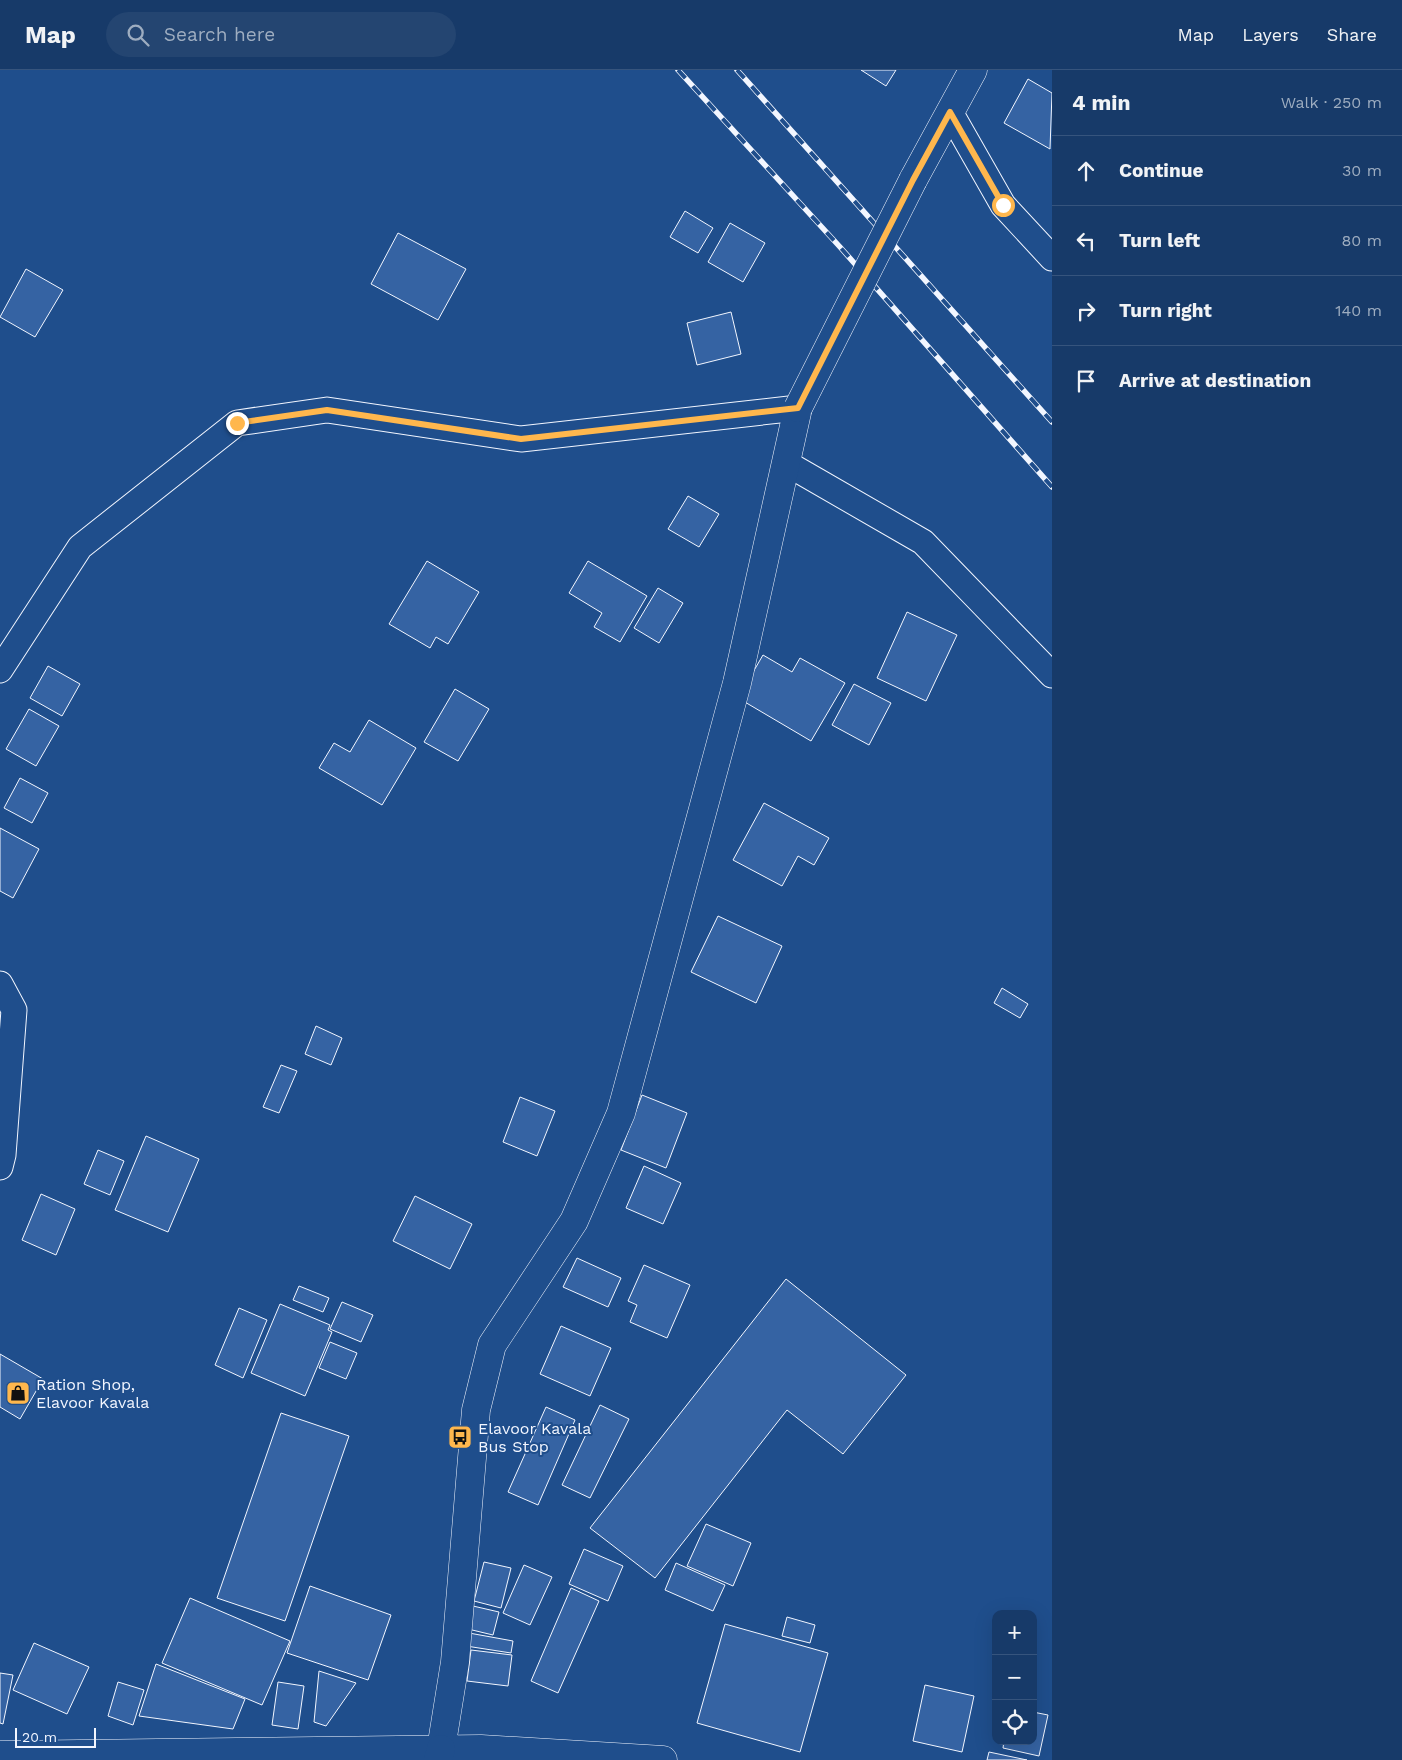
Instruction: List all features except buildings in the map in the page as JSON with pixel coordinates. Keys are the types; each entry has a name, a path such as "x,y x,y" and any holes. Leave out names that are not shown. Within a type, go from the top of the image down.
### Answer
{"main road":[{"path":"440,1754 455,1662 476,1410 492,1345 574,1221 621,1113 737,683 798,408 913,180 973,70"},
{"path":"0,1755 440,1754 481,1749 663,1760"}],"street":[{"path":"950,112 1003,205 1052,258"},
{"path":"0,670 80,547 237,423 327,410 521,439 798,408"},
{"path":"786,463 924,542 1052,675"},
{"path":"0,984 14,1010 4,1155 0,1167"}],"railway":[{"path":"678,70 840,247 1052,487"},
{"path":"737,70 1052,422"}],"place":[{"name":"Ration Shop, Elavoor Kavala","path":"18,1393"},
{"name":"Elavoor Kavala Bus Stop","path":"460,1437"}],"route":[{"path":"237,423 327,410 521,439 696,421 798,408 913,180 950,112 1003,205"}]}
